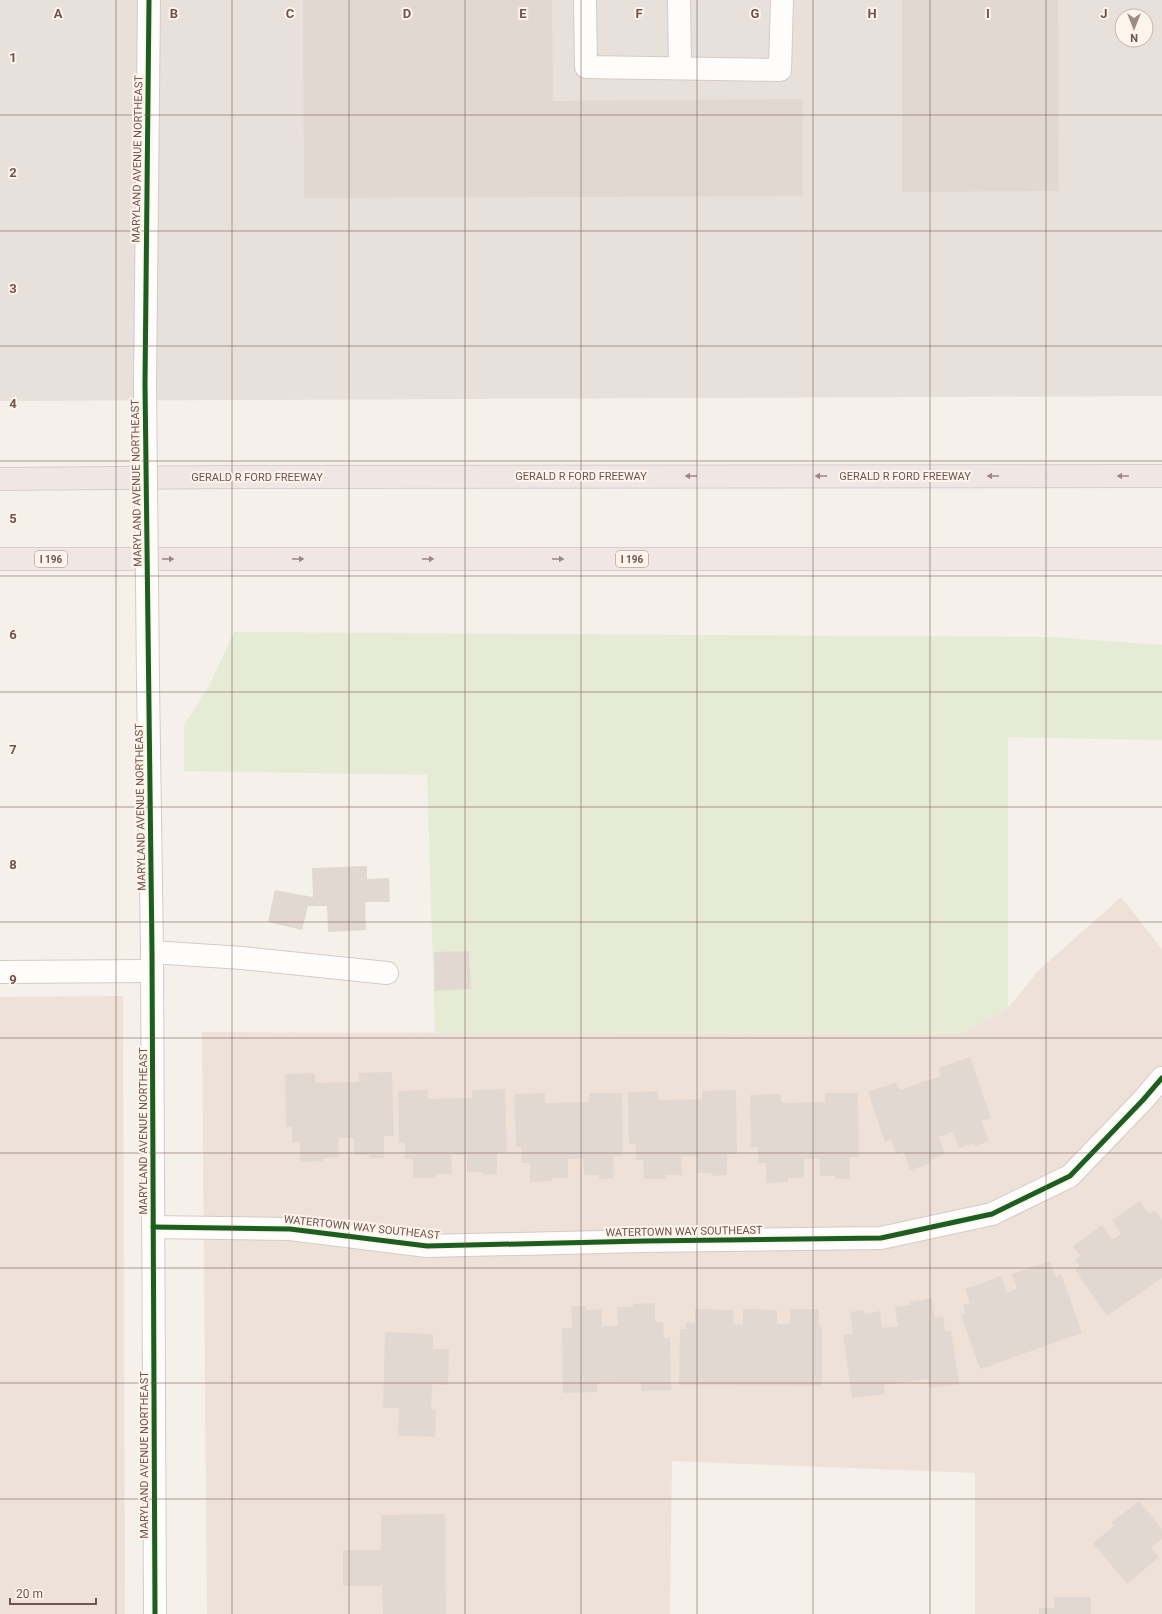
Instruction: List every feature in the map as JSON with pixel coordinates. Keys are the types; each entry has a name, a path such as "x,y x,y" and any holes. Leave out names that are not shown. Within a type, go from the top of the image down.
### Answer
{"highway":[{"path":"0,469 229,477"},
{"name":"GERALD R FORD FREEWAY","path":"0,479 229,477 1162,476"},
{"name":"I 196","path":"0,559 1162,559"}],"street":[{"name":"MARYLAND AVENUE NORTHEAST","path":"149,0 145,384 152,962 155,1614"},
{"path":"585,0 586,67 780,70 782,0"},
{"path":"679,0 680,68"},
{"path":"0,972 152,962 242,958 387,973"},
{"name":"WATERTOWN WAY SOUTHEAST","path":"153,1227 290,1229 427,1246 881,1238 992,1214 1070,1176 1143,1100 1162,1078"}],"shaded area":[{"path":"0,0 1162,0 1162,396 0,401"},
{"path":"1121,897 1162,949 1162,1614 975,1614 975,1473 672,1461 670,1614 207,1614 202,1032 960,1034 1008,1008 1038,971"},
{"path":"123,996 125,1614 0,1614 0,997"}],"green space":[{"path":"234,632 1051,637 1162,645 1162,740 1008,737 1008,1008 960,1034 435,1033 427,775 184,771 184,726 211,682"}],"building":[{"path":"303,0 552,0 553,101 803,99 803,196 304,198"},
{"path":"902,0 1058,0 1059,191 902,192"},
{"path":"367,866 367,879 389,878 390,902 365,902 366,930 328,932 327,906 308,906 302,930 268,922 275,890 313,897 312,868"},
{"path":"469,951 471,989 435,991 434,952"},
{"path":"970,1057 991,1118 981,1121 989,1141 975,1146 974,1143 959,1148 953,1132 939,1137 945,1154 930,1160 931,1163 910,1170 904,1152 896,1154 891,1139 885,1142 868,1092 896,1082 900,1090 941,1076 938,1068"},
{"path":"392,1072 394,1136 384,1136 384,1158 369,1158 369,1155 354,1155 354,1138 338,1138 339,1157 323,1158 323,1161 300,1162 300,1142 292,1143 292,1127 286,1127 285,1074 315,1073 315,1083 359,1082 359,1073"},
{"path":"505,1089 507,1153 497,1153 497,1174 483,1175 482,1172 467,1172 467,1155 451,1155 452,1174 436,1174 436,1178 413,1178 413,1159 405,1159 405,1143 399,1143 398,1091 428,1090 428,1099 472,1098 472,1090"},
{"path":"736,1090 737,1154 727,1154 727,1175 713,1176 712,1173 697,1173 697,1156 681,1156 682,1175 666,1175 666,1179 644,1179 643,1160 636,1160 635,1144 629,1144 628,1092 658,1091 658,1100 702,1099 702,1091"},
{"path":"545,1093 545,1103 589,1102 589,1093 622,1093 623,1156 613,1157 614,1178 599,1179 599,1175 584,1175 583,1158 568,1159 568,1178 552,1178 553,1181 530,1182 530,1163 522,1163 521,1147 516,1147 514,1094"},
{"path":"825,1093 858,1093 859,1157 850,1157 850,1179 835,1179 835,1176 820,1176 819,1159 804,1159 804,1178 788,1178 788,1182 766,1183 766,1163 758,1163 758,1147 751,1147 750,1095 781,1094 781,1103 825,1102"},
{"path":"1140,1201 1149,1214 1155,1210 1162,1220 1162,1278 1107,1316 1075,1270 1080,1266 1075,1260 1080,1256 1073,1246 1102,1225 1112,1240 1121,1234 1112,1220"},
{"path":"1050,1261 1056,1277 1061,1274 1082,1333 980,1369 961,1315 966,1314 963,1305 970,1303 965,1289 1001,1276 1007,1293 1017,1289 1012,1274"},
{"path":"932,1298 935,1318 943,1316 945,1332 951,1331 959,1384 929,1388 928,1379 884,1385 885,1394 852,1398 843,1335 853,1334 850,1312 864,1310 865,1314 880,1311 882,1328 898,1326 895,1307 911,1305 910,1302"},
{"path":"655,1303 655,1322 663,1322 664,1338 670,1338 671,1390 641,1391 641,1382 597,1383 597,1392 563,1393 562,1328 572,1328 571,1306 586,1306 586,1310 602,1309 602,1326 618,1326 617,1307 633,1307 633,1304"},
{"path":"695,1309 734,1310 733,1324 743,1325 743,1309 777,1310 777,1324 790,1324 790,1309 819,1309 819,1327 822,1327 822,1386 679,1385 680,1329 686,1329 686,1322 695,1323"},
{"path":"385,1332 433,1334 433,1349 449,1349 448,1385 432,1384 431,1410 436,1410 435,1437 398,1436 399,1408 383,1408"},
{"path":"1139,1501 1162,1529 1162,1539 1151,1548 1159,1557 1127,1584 1093,1543 1114,1526 1111,1523"},
{"path":"445,1514 446,1614 383,1614 382,1586 343,1586 343,1550 381,1550 381,1515"},
{"path":"1054,1597 1091,1597 1091,1614 1039,1614 1039,1608 1054,1608"}],"cycle path":[{"path":"149,0 145,384 152,952 155,1614"},
{"path":"153,1227 290,1229 427,1246 881,1238 992,1214 1070,1176 1143,1100 1162,1078"}]}
